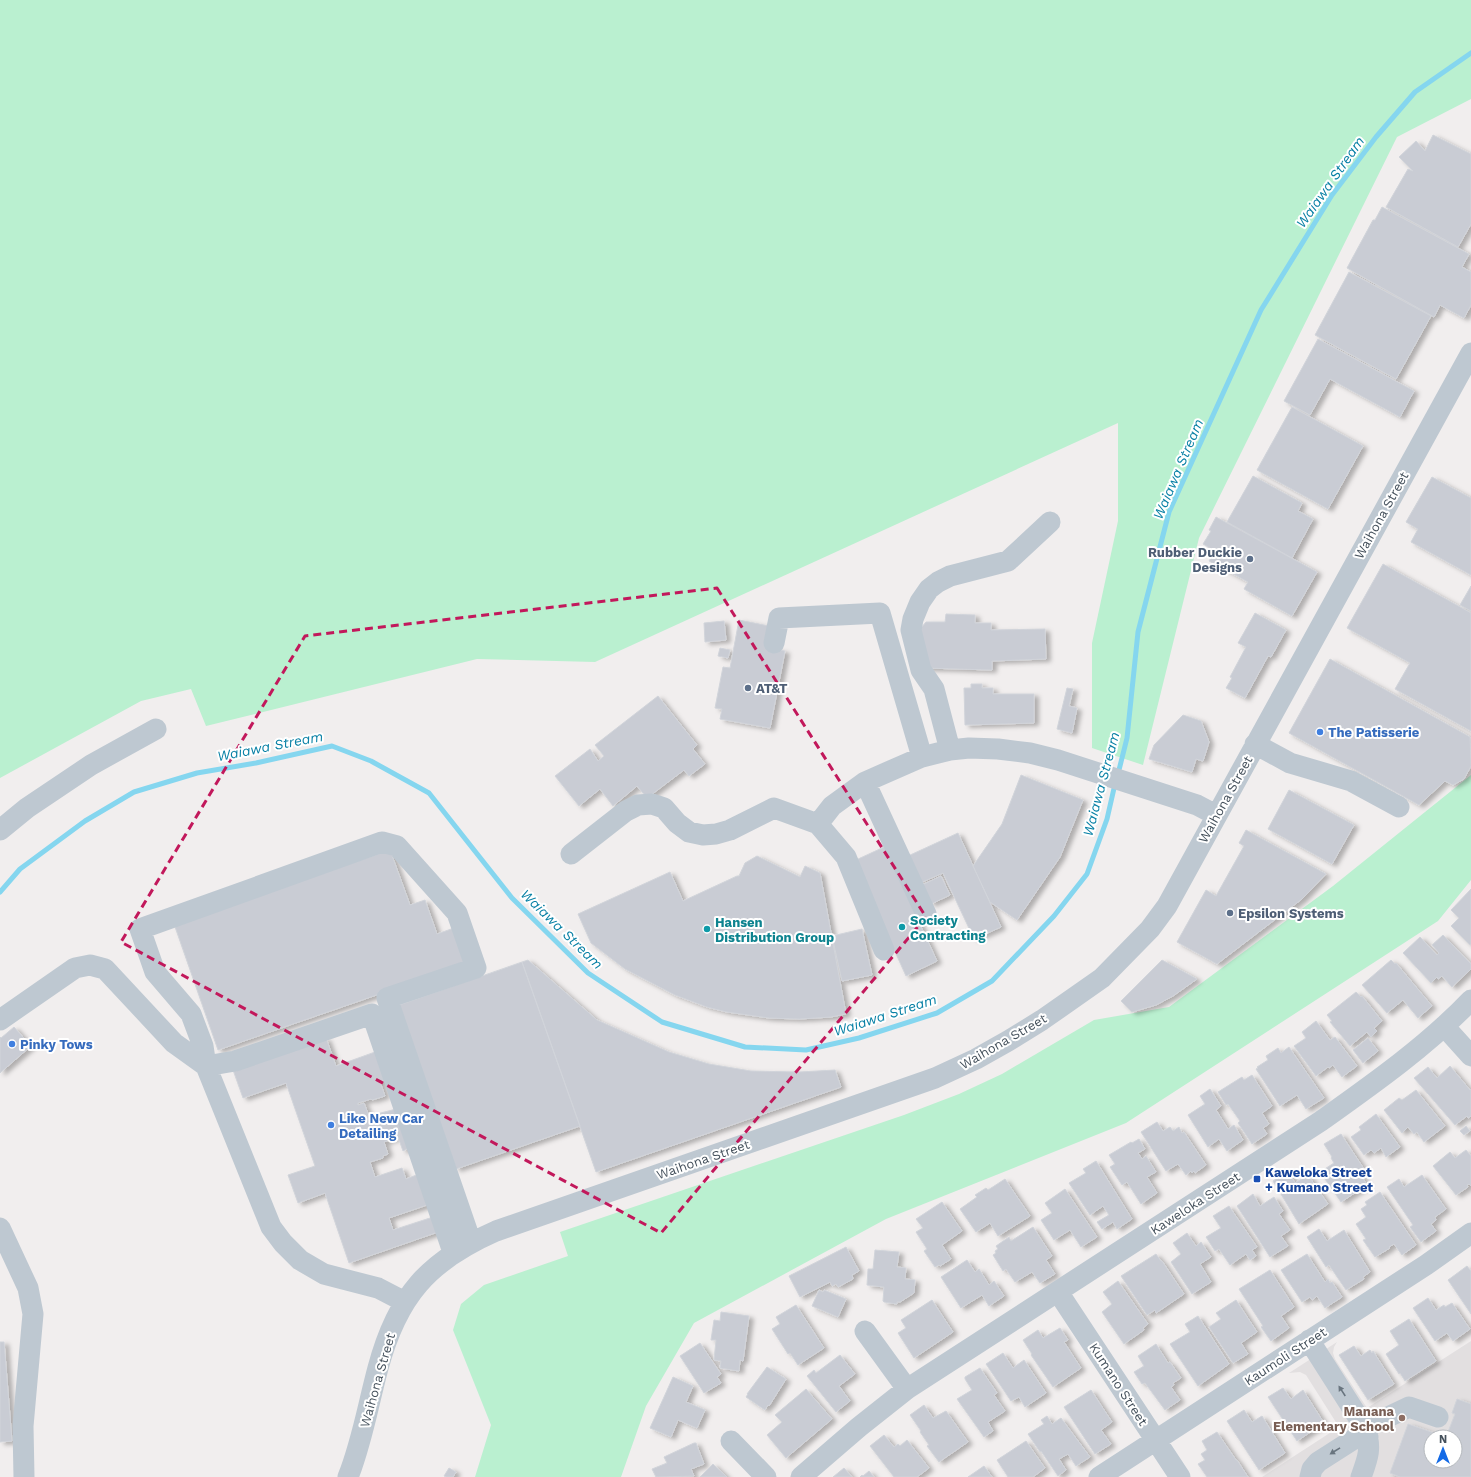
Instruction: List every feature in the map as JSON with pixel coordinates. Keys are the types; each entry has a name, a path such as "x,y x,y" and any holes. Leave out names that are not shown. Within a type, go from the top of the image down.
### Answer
{"street":[{"name":"Waihona Street","path":"348,1477 363,1430 385,1344 394,1321 404,1302 425,1276 462,1247 496,1231 928,1081 976,1059 1042,1020 1102,978 1132,948 1150,929 1167,906 1471,353"},
{"path":"950,750 934,689 921,670 911,630 912,619 920,602 929,589 938,582 950,576 1008,561 1050,522"},
{"path":"774,643 779,618 880,613 922,757"},
{"path":"0,830 27,808 91,765 156,730"},
{"path":"1255,744 1290,763 1351,781 1399,807"},
{"path":"818,824 832,806 865,782 922,757 950,750 969,748 998,749 1030,753 1084,768 1197,805 1216,815"},
{"path":"865,782 926,914"},
{"path":"571,854 626,811 638,805 652,804 664,808 677,823 689,832 704,835 716,834 730,830 774,808 818,824 846,857 884,950"},
{"path":"404,1302 378,1288 324,1274 300,1260 283,1243 271,1227 206,1066 203,1046 191,1014 155,972 140,929 382,842 397,846 457,913 476,968 387,998 462,1247"},
{"path":"0,1020 75,968 90,965 105,969 174,1043 206,1066 235,1061 372,1014 462,1247"},
{"name":"Kaweloka Street","path":"801,1477 859,1427 907,1389 1333,1113 1368,1088 1444,1026 1471,1000"},
{"path":"1444,1026 1471,1056"},
{"path":"0,1228 28,1288 33,1314 23,1426 24,1477"},
{"name":"Kaumoli Street","path":"1098,1477 1426,1264 1471,1233"},
{"name":"Kumano Street","path":"1058,1292 1180,1477"},
{"path":"865,1331 907,1389"},
{"path":"1309,1340 1367,1432 1369,1455 1361,1477"},
{"path":"1310,1477 1312,1470 1318,1462 1409,1407 1438,1417"},
{"path":"731,1441 766,1477"}],"highlighted area":[{"path":"717,588 926,917 661,1233 121,942 305,636"}],"shaded area":[{"name":"Manana Elementary School","path":"1471,1341 1471,1477 1262,1477 1339,1427 1306,1375 1300,1372 1289,1373 1337,1342 1333,1353 1335,1359 1367,1408"}],"green space":[{"path":"0,0 1471,0 1471,99 1397,137 1199,538 1143,765 1092,748 1092,643 1118,521 1118,423 595,662 477,659 206,726 191,689 141,701 0,778"},
{"path":"1471,775 1471,880 1438,921 1126,1123 886,1219 694,1323 646,1406 621,1477 475,1477 491,1425 453,1330 461,1304 484,1285 568,1256 560,1232 904,1115 959,1094 1002,1074 1094,1020 1169,1007 1333,886"}],"building":[{"path":"1433,135 1471,154 1471,224 1458,247 1386,207 1408,169 1413,171 1399,157 1416,141 1425,151"},
{"path":"1382,207 1469,254 1462,267 1471,272 1471,305 1464,318 1440,305 1434,317 1347,268 1373,220 1375,220"},
{"path":"1349,272 1431,316 1396,379 1315,335"},
{"path":"1318,339 1414,391 1400,417 1330,379 1310,415 1284,401"},
{"path":"1292,407 1363,446 1328,509 1257,470"},
{"path":"1253,476 1302,503 1298,511 1313,519 1292,558 1227,522"},
{"path":"1432,477 1471,498 1471,575 1411,542 1418,529 1406,522"},
{"path":"1216,517 1317,572 1292,616 1244,589 1248,582 1209,561 1215,551 1203,544 1211,531 1209,530"},
{"path":"1383,564 1471,613 1471,731 1395,689 1410,663 1347,628"},
{"path":"1471,586 1471,611 1460,605"},
{"path":"1255,613 1286,630 1271,657 1268,656 1245,698 1226,688 1232,678 1230,677 1246,647 1238,643"},
{"path":"946,614 975,615 975,623 991,623 991,630 1045,629 1046,659 992,661 992,670 926,668 920,629 926,622 945,622"},
{"name":"AT&T","path":"739,620 769,626 765,647 785,651 770,728 720,719 722,709 715,708 723,667 730,668"},
{"path":"724,621 726,640 705,642 704,623"},
{"path":"720,648 730,650 728,658 718,656"},
{"path":"1330,659 1470,737 1471,766 1464,779 1453,785 1445,781 1419,805 1289,733"},
{"path":"971,684 982,684 982,688 993,688 993,694 1034,694 1034,723 965,725 964,688 971,688"},
{"path":"1067,688 1073,689 1069,706 1077,708 1072,733 1057,729"},
{"path":"658,696 697,745 693,749 705,764 689,776 684,770 647,798 637,786 613,806 600,789 579,806 555,776 590,749 598,761 604,756 595,745"},
{"path":"1183,715 1201,721 1209,742 1203,761 1196,759 1192,772 1149,759 1154,745"},
{"path":"1021,775 1083,800 1060,857 1017,920 990,902 973,866 1002,824"},
{"path":"1289,790 1354,825 1332,864 1268,829"},
{"path":"1246,830 1326,874 1302,899 1217,964 1177,942 1206,890 1216,896 1244,846 1239,843"},
{"path":"958,833 1001,927 974,939 943,873 920,883 908,856"},
{"name":"Society Contracting","path":"884,847 937,961 906,976 868,892 856,860"},
{"path":"390,850 410,905 425,900 437,934 454,928 466,964 218,1050 174,924"},
{"name":"Hansen Distribution Group","path":"757,856 800,877 805,866 820,873 846,1014 831,1017 799,1019 769,1018 727,1012 707,1007 675,995 625,969 591,943 578,914 670,872 683,901 739,876 745,863"},
{"path":"941,876 950,895 931,904 922,885"},
{"path":"1471,889 1470,945 1451,926 1459,918 1451,910"},
{"path":"862,929 872,975 842,981 832,936"},
{"path":"1443,935 1471,964 1471,969 1452,987 1442,976 1438,979 1437,977 1431,983 1403,953 1420,937 1437,955 1439,953 1432,945"},
{"path":"528,960 597,1020 669,1052 709,1064 751,1071 799,1072 835,1070 841,1087 596,1172 522,962"},
{"path":"1162,960 1197,979 1173,996 1156,1005 1132,1012 1121,1001"},
{"path":"1391,960 1395,964 1396,963 1432,1006 1418,1018 1403,1000 1387,1013 1362,985"},
{"path":"522,962 580,1126 456,1169 399,1005"},
{"path":"1356,992 1361,997 1362,996 1382,1021 1374,1028 1377,1031 1371,1037 1367,1032 1350,1046 1330,1022 1332,1021 1327,1015"},
{"path":"1316,1021 1330,1040 1335,1037 1357,1066 1342,1077 1333,1065 1316,1076 1294,1046 1306,1038 1302,1032"},
{"path":"14,1027 31,1046 0,1073 0,1037 1,1038"},
{"path":"326,1038 336,1066 375,1052 385,1080 380,1082 385,1096 358,1103 358,1105 364,1103 369,1116 396,1109 409,1148 403,1151 398,1137 384,1142 388,1154 383,1156 383,1158 370,1162 375,1177 402,1168 406,1179 419,1174 430,1204 389,1218 393,1230 433,1217 438,1232 349,1263 325,1193 298,1203 288,1175 315,1166 286,1083 243,1098 233,1070"},
{"path":"1368,1038 1378,1051 1363,1063 1353,1050"},
{"path":"1289,1047 1324,1098 1306,1109 1297,1095 1280,1106 1256,1069 1268,1060 1266,1056 1278,1048 1281,1053"},
{"path":"1450,1066 1470,1090 1471,1089 1471,1116 1468,1118 1467,1116 1455,1125 1414,1078 1428,1067 1437,1078"},
{"path":"1252,1075 1272,1106 1262,1113 1269,1124 1263,1128 1267,1134 1252,1144 1238,1123 1240,1121 1228,1104 1226,1105 1218,1092 1242,1077 1244,1080"},
{"path":"1210,1089 1221,1106 1216,1110 1228,1129 1234,1125 1243,1140 1227,1151 1219,1139 1208,1147 1188,1115 1205,1104 1200,1096"},
{"path":"1416,1090 1445,1126 1424,1142 1417,1132 1414,1134 1408,1127 1402,1133 1384,1110 1399,1098 1402,1100"},
{"path":"1376,1114 1400,1147 1386,1157 1381,1148 1374,1153 1371,1150 1364,1155 1351,1137 1361,1130 1359,1127"},
{"path":"1157,1122 1163,1131 1170,1127 1173,1131 1179,1127 1206,1165 1195,1173 1194,1171 1192,1173 1191,1171 1186,1175 1178,1164 1166,1171 1141,1132"},
{"path":"1466,1126 1470,1131 1464,1135 1460,1131"},
{"path":"1341,1134 1364,1169 1359,1172 1367,1185 1341,1202 1320,1172 1334,1163 1324,1144"},
{"path":"1139,1139 1145,1149 1138,1153 1142,1159 1146,1156 1156,1172 1147,1177 1157,1193 1141,1204 1127,1182 1122,1185 1110,1167 1115,1164 1109,1155"},
{"path":"1466,1150 1471,1156 1471,1186 1469,1184 1467,1185 1468,1187 1456,1195 1433,1166 1450,1152 1455,1158"},
{"path":"1096,1161 1132,1219 1117,1229 1113,1222 1102,1229 1097,1222 1109,1215 1103,1206 1090,1215 1069,1183 1086,1173 1083,1169"},
{"path":"1288,1171 1295,1183 1308,1175 1328,1204 1299,1224 1273,1181"},
{"path":"1422,1175 1446,1209 1435,1217 1436,1220 1431,1224 1436,1231 1421,1242 1410,1227 1413,1225 1387,1187 1399,1179 1404,1187"},
{"path":"1005,1179 1030,1216 998,1236 990,1223 976,1232 960,1209 977,1197 975,1195 986,1188 988,1190"},
{"path":"1065,1189 1097,1237 1081,1247 1070,1230 1054,1240 1041,1220 1052,1213 1045,1203"},
{"path":"1380,1192 1416,1245 1402,1255 1394,1244 1375,1257 1363,1240 1366,1239 1356,1224 1366,1217 1361,1209 1367,1205 1365,1202"},
{"path":"1253,1194 1260,1206 1274,1197 1283,1211 1279,1214 1290,1230 1281,1236 1288,1246 1270,1257 1237,1206"},
{"path":"942,1202 962,1231 942,1245 951,1259 940,1266 935,1267 924,1251 927,1249 916,1232 923,1228 916,1219"},
{"path":"1229,1206 1257,1247 1252,1250 1256,1256 1250,1260 1246,1254 1230,1265 1219,1249 1215,1251 1206,1237 1221,1228 1213,1216"},
{"path":"1033,1227 1052,1256 1046,1260 1055,1274 1040,1283 1032,1272 1015,1282 1006,1269 1003,1271 993,1255 998,1249 996,1246 1009,1237 1011,1241"},
{"path":"1319,1229 1327,1241 1344,1230 1370,1272 1363,1277 1364,1279 1346,1290 1329,1265 1326,1267 1307,1237"},
{"path":"1187,1233 1196,1246 1201,1242 1211,1257 1200,1264 1211,1282 1192,1294 1171,1262 1181,1254 1173,1243"},
{"path":"846,1247 859,1271 852,1275 853,1279 838,1287 836,1284 832,1286 830,1282 800,1297 789,1276"},
{"path":"875,1250 899,1252 897,1267 906,1268 905,1279 915,1280 914,1293 900,1302 897,1302 897,1304 883,1301 884,1287 867,1285 868,1269 873,1269"},
{"path":"1156,1254 1184,1294 1156,1313 1155,1310 1147,1315 1121,1276"},
{"path":"1307,1254 1325,1282 1328,1279 1330,1283 1332,1282 1342,1297 1325,1308 1317,1296 1312,1300 1310,1297 1302,1302 1281,1270"},
{"path":"967,1260 975,1272 979,1269 989,1285 994,1281 1004,1296 989,1306 982,1295 961,1308 941,1277"},
{"path":"1467,1266 1471,1271 1471,1314 1448,1280"},
{"path":"1270,1270 1294,1307 1281,1316 1289,1328 1271,1341 1239,1289"},
{"path":"1118,1281 1148,1324 1143,1328 1144,1330 1124,1344 1102,1312 1112,1304 1103,1292"},
{"path":"819,1290 823,1292 824,1290 846,1299 838,1317 812,1306"},
{"path":"1428,1298 1436,1310 1444,1305 1445,1307 1452,1303 1470,1329 1453,1341 1447,1333 1435,1341 1413,1308"},
{"path":"932,1300 953,1332 914,1358 898,1333 906,1328 901,1320"},
{"path":"1236,1300 1257,1332 1241,1343 1248,1354 1233,1363 1209,1327 1221,1319 1216,1313"},
{"path":"796,1305 824,1348 798,1365 790,1353 788,1354 772,1329 780,1324 776,1317"},
{"path":"721,1312 749,1316 743,1361 740,1360 739,1371 720,1368 721,1361 714,1360 716,1340 711,1340 714,1320 720,1321"},
{"path":"1198,1316 1229,1364 1198,1386 1170,1344 1190,1332 1185,1324"},
{"path":"1409,1319 1436,1361 1405,1381 1386,1354 1399,1345 1390,1331"},
{"path":"1060,1328 1068,1340 1064,1342 1081,1368 1053,1387 1031,1355 1032,1354 1023,1340 1038,1330 1043,1338"},
{"path":"0,1342 4,1342 12,1441 0,1442"},
{"path":"700,1343 721,1374 717,1377 721,1383 704,1393 680,1356"},
{"path":"1156,1344 1168,1363 1170,1362 1181,1378 1173,1383 1174,1385 1171,1387 1180,1400 1165,1410 1145,1383 1142,1384 1134,1372 1144,1366 1138,1356"},
{"path":"1354,1346 1361,1356 1370,1350 1372,1353 1373,1351 1394,1384 1368,1400 1339,1355"},
{"path":"1003,1353 1013,1368 1024,1360 1046,1393 1025,1407 1019,1397 1011,1401 986,1364"},
{"path":"840,1355 855,1374 839,1386 850,1401 836,1412 807,1376 814,1370 816,1373"},
{"path":"767,1367 786,1379 765,1410 746,1397"},
{"path":"980,1368 997,1393 994,1395 1005,1411 988,1422 993,1431 984,1437 957,1399 972,1390 965,1377"},
{"path":"673,1377 693,1386 686,1402 705,1410 697,1428 678,1420 671,1437 650,1428"},
{"path":"1283,1388 1291,1399 1303,1390 1324,1423 1297,1441 1268,1397"},
{"path":"806,1389 832,1419 786,1458 767,1435 782,1422 775,1415"},
{"path":"1091,1390 1112,1422 1101,1430 1111,1444 1095,1454 1064,1407"},
{"path":"1457,1399 1471,1404 1471,1477 1400,1477 1390,1473 1408,1424 1423,1429 1423,1469 1463,1469 1463,1429 1449,1429 1455,1414 1452,1413"},
{"path":"924,1405 933,1418 946,1411 968,1442 939,1462 927,1446 929,1445 910,1415"},
{"path":"1244,1410 1252,1422 1262,1416 1285,1453 1259,1470 1227,1421"},
{"path":"1047,1416 1052,1424 1061,1418 1090,1457 1076,1466 1068,1454 1059,1459 1066,1470 1058,1476 1028,1434 1044,1424 1041,1420"},
{"path":"1217,1432 1248,1477 1207,1477 1198,1464 1205,1460 1201,1454 1207,1450 1202,1441"},
{"path":"884,1435 894,1447 898,1444 900,1446 907,1440 929,1468 917,1477 894,1477 870,1446"},
{"path":"1026,1441 1045,1468 1033,1477 1008,1477 997,1460"},
{"path":"696,1443 704,1464 691,1469 694,1476 656,1477 652,1469 667,1463 664,1457"},
{"path":"713,1464 727,1477 700,1477"},
{"path":"984,1466 992,1477 968,1477"},
{"path":"449,1468 456,1472 453,1477 444,1476"},
{"path":"844,1468 852,1477 833,1477"},
{"path":"869,1471 874,1477 860,1477 862,1475 863,1476"}],"waterway":[{"name":"Waiawa Stream","path":"1118,774 1127,738 1138,632 1169,512 1261,310 1332,195 1376,137 1415,92 1471,53"},
{"name":"Waiawa Stream","path":"0,892 20,869 85,821 134,792 197,773 256,763 332,746 371,761 429,793 512,898 588,973 662,1022 745,1047 806,1050 859,1038 937,1013 992,981 1054,916 1087,874 1107,819 1115,784"}],"place":[{"name":"Rubber Duckie Designs","path":"1250,559"},
{"name":"AT&T","path":"748,688"},
{"name":"The Patisserie","path":"1320,732"},
{"name":"Epsilon Systems","path":"1230,913"},
{"name":"Society Contracting","path":"902,927"},
{"name":"Hansen Distribution Group","path":"707,929"},
{"name":"Pinky Tows","path":"12,1044"},
{"name":"Like New Car Detailing","path":"331,1125"},
{"name":"Kaweloka Street + Kumano Street","path":"1257,1179"},
{"name":"Manana Elementary School","path":"1402,1418"}]}
